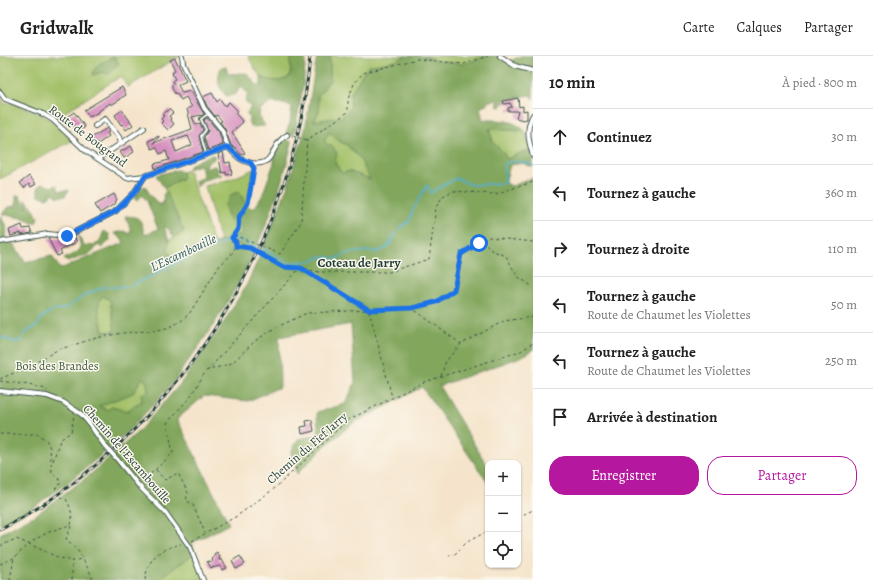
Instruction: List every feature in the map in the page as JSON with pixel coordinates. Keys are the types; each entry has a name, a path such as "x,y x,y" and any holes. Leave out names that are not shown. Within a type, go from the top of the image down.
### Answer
{"street":[{"path":"182,56 183,63 200,101 222,130 228,147 241,159 251,163 260,163 268,160 281,139 287,135"},
{"path":"500,56 516,66 533,71"},
{"name":"Route de Bougrand","path":"0,92 5,99 43,114 53,120 86,151 126,178 145,176 228,147"},
{"path":"533,115 529,122 528,136 533,156"},
{"path":"96,126 106,119 119,137 120,143"},
{"path":"98,159 144,128"},
{"path":"0,242 48,234 67,236 116,211 134,193 145,176"},
{"name":"Chemin de l'Escambouille","path":"0,391 47,396 75,409 88,422 139,486 165,512 188,543 203,580"}],"lane":[{"path":"206,154 201,136 206,128 201,119 209,114"}],"path":[{"path":"287,135 308,140 348,112 348,99 354,84 363,73 417,59 464,64 488,56"},
{"path":"234,235 280,254 301,222 308,140"},
{"path":"236,246 236,242 232,239 238,229 239,217 248,203 254,169 251,163"},
{"path":"236,246 250,248 283,267 301,268 320,272 389,272 429,259 436,207 443,196 453,191 495,194 533,182"},
{"path":"206,372 232,363 255,341 275,328 307,313 412,308 436,302 454,290 461,254 489,237 533,242"},
{"path":"479,243 487,245 492,250 506,256 517,276 533,287"},
{"path":"0,380 32,366 57,350 96,338 122,333 158,330 170,327 181,321 189,314 220,265 230,255 236,246"},
{"path":"301,268 369,310 393,398"},
{"path":"139,486 173,453 167,422 190,396 206,372 301,268"},
{"path":"412,308 461,344"},
{"path":"440,376 446,361 461,344 504,320 533,317"},
{"name":"Chemin du Fief Jarry","path":"145,580 146,570 155,555 188,543 237,516 275,488 348,420 424,382 521,350 533,343"},
{"path":"0,380 29,385 46,390 56,400"},
{"path":"52,463 60,440 70,432 75,409"},
{"path":"0,434 38,434 47,441 50,448 52,472 59,478 61,484 55,489"},
{"path":"156,470 164,480 178,473 188,493 186,500 193,505 205,534"},
{"path":"61,497 66,499 72,509 73,517 66,539 83,559 93,580"},
{"path":"521,516 533,510"},
{"path":"0,564 14,558 41,535 71,525"},
{"path":"449,556 455,554 467,542 486,532"},
{"path":"0,546 16,539 57,557 72,561 83,559"},
{"path":"10,580 14,558"},
{"path":"72,561 72,580"}],"green space":[{"path":"0,56 180,56 128,87 121,76 56,118 9,97 0,88"},
{"path":"248,56 293,56 289,77 276,81 265,79 258,73"},
{"path":"293,56 306,56 303,87 294,135 286,134 290,123 292,106 273,102 260,109 259,116 265,126 251,127 248,121 250,118 246,114 251,107 245,102 248,94 241,86 236,94 227,97 220,87 218,80 221,67 226,67 228,74 246,73 258,86 261,86 261,77 275,81 289,77 291,71 290,62"},
{"path":"317,56 330,56 330,80 318,96 319,111 314,121 342,117 351,107 350,95 369,66 396,61 407,56 426,56 435,61 464,64 488,56 501,56 510,61 521,56 533,56 533,99 530,95 505,100 501,107 498,107 497,100 489,101 486,105 480,108 483,120 499,120 514,123 523,129 523,131 489,129 493,142 503,152 507,159 525,151 533,152 533,167 522,163 510,165 506,179 507,184 512,186 533,178 533,350 521,357 439,386 485,462 485,479 422,387 352,424 326,445 297,474 291,452 298,439 318,435 317,412 345,404 355,383 351,324 279,337 280,387 248,401 204,396 177,419 229,524 192,543 195,553 157,580 0,580 0,534 37,514 91,474 140,430 181,383 218,332 247,284 268,238 289,182 305,130","holes":["329,132 339,141 347,145 360,159 370,179 349,171 342,173 335,163 337,153 333,147 324,142"]},
{"path":"330,56 407,56 396,61 369,66 363,73 351,95 351,107 342,117 314,121 319,111 318,96 330,80"},
{"path":"426,56 488,56 464,64 435,61"},
{"path":"115,57 119,64 113,68 110,74 103,72 93,75 95,68 98,65"},
{"path":"0,97 5,104 12,103 43,115 52,121 70,138 70,142 0,179"},
{"path":"489,129 523,131 523,129 525,131 531,152 525,151 507,159 503,152 493,142"},
{"path":"329,132 339,141 347,145 360,159 371,180 360,175 342,174 324,142"},
{"name":"Bois des Brandes","path":"285,139 292,142 275,201 264,230 237,286 221,313 178,375 164,393 134,425 102,455 32,508 0,525 0,216 6,226 5,240 14,244 25,262 52,256 60,269 124,243 122,239 114,233 124,231 129,234 131,230 125,216 135,217 140,220 145,235 158,229 147,201 142,195 138,200 134,199 136,194 144,186 160,205 164,201 163,195 166,191 184,232 174,237 168,228 164,227 169,240 168,250 172,260 186,252 228,239 231,233 242,236 241,227 229,220 225,206 232,194 239,192 247,206 254,209 262,196 274,163 274,148 279,140","holes":["103,296 110,300 115,331 103,332 99,313 100,299","142,378 147,382 148,392 141,394 142,401 127,411 112,407 107,410 99,406 133,393"]},
{"path":"214,155 214,159 207,163 206,169 214,166 218,168 217,173 222,175 204,180 197,187 195,181 203,177 202,170 199,165 188,169 189,166"},
{"path":"254,169 247,206 229,220 241,227 242,236 220,241 205,186 231,179"},
{"path":"177,170 182,172 183,178 164,188 156,175"},
{"path":"188,170 214,243 186,252 172,260 168,250 169,240 184,231 164,188 183,178 182,172"},
{"path":"42,183 51,187 57,185 59,191 69,190 65,196 58,197 52,192 52,195 46,198 38,195 38,188"},
{"path":"19,195 27,209 25,200 33,208 38,218 36,223 32,223 26,219 2,214 8,207 16,206 16,196"},
{"path":"104,231 109,234 110,240 102,248 99,245 89,254 67,262 64,259 76,253 81,248 78,235 85,247 99,243"},
{"path":"103,296 110,300 115,331 103,332 99,313 99,303"},
{"path":"142,378 147,382 148,393 142,401 127,411 112,407 107,410 99,406 133,393"},
{"path":"194,554 204,580 157,580"}],"building":[{"path":"175,58 186,81 178,85 182,93 191,91 204,114 201,116 192,117 196,125 200,123 203,130 199,136 203,152 155,169 154,164 169,160 166,151 160,154 156,147 152,149 148,141 159,136 153,143 192,129 187,109 192,107 186,97 181,100 172,88 172,85 174,84 172,81 175,79 172,72 175,70 170,60","holes":["188,136 192,145 176,152 172,141"]},
{"path":"122,87 126,95 111,105 110,103 99,112 89,117 84,110"},
{"path":"212,93 217,102 220,99 225,106 229,102 238,111 235,113 243,122 232,132 245,153 241,155 235,147 234,148 231,145 225,129 220,122 222,121 217,115 215,116 207,106 203,97"},
{"path":"518,98 519,107 523,106 523,111 527,110 527,119 523,120 516,118 518,111 508,111 508,108 512,107 510,103 504,104 503,101"},
{"path":"169,109 173,113 169,116 174,124 168,130 161,123 163,121 161,119 164,116 162,115"},
{"path":"122,110 133,125 126,130 115,115"},
{"path":"74,112 85,127 81,129 79,127 76,129 67,117"},
{"path":"207,118 219,132 223,145 208,150 204,137 208,131 204,120"},
{"path":"107,128 109,132 107,133 109,136 98,144 96,141 94,142 91,138"},
{"path":"131,146 134,152 124,158 120,152"},
{"path":"223,152 225,163 230,162 232,174 226,175 226,172 222,173 218,154"},
{"path":"29,176 36,184 31,187 29,184 24,188 20,183"},
{"path":"114,194 117,200 115,202 116,203 100,213 95,205"},
{"path":"22,225 23,229 30,228 32,233 21,235 21,233 11,236 9,230"},
{"path":"74,236 77,242 60,251 62,254 57,256 48,238 67,239"},
{"path":"312,420 314,431 302,434 301,427 307,426 306,421"},
{"path":"217,552 220,556 219,560 222,560 227,568 222,570 220,566 211,568 207,561 212,562 213,557 215,556 214,554"},
{"path":"240,556 245,564 236,569 232,561"}],"waterway":[{"name":"L'Escambouille","path":"0,337 15,342 22,341 24,334 38,325 42,317 53,311 67,308 85,295 104,287 129,287 183,260 234,238 267,251 287,263 310,261 324,256 335,259 346,254 366,251 377,252 387,248 396,233 403,225 409,222 413,210 427,185 431,193 457,178 471,185 506,183 503,165 510,162 521,162 533,165"}],"railway":[{"path":"0,530 62,492 118,445 169,391 213,331 250,267 279,198 299,128 310,56"}],"district":[{"name":"Coteau de Jarry","path":"359,262"}],"route":[{"path":"67,236 116,211 134,193 145,176 228,147 241,159 251,163 254,169 248,203 239,217 238,229 232,237 236,242 236,246 250,248 283,267 301,268 369,310 412,308 436,302 454,290 461,254 479,243"}]}
